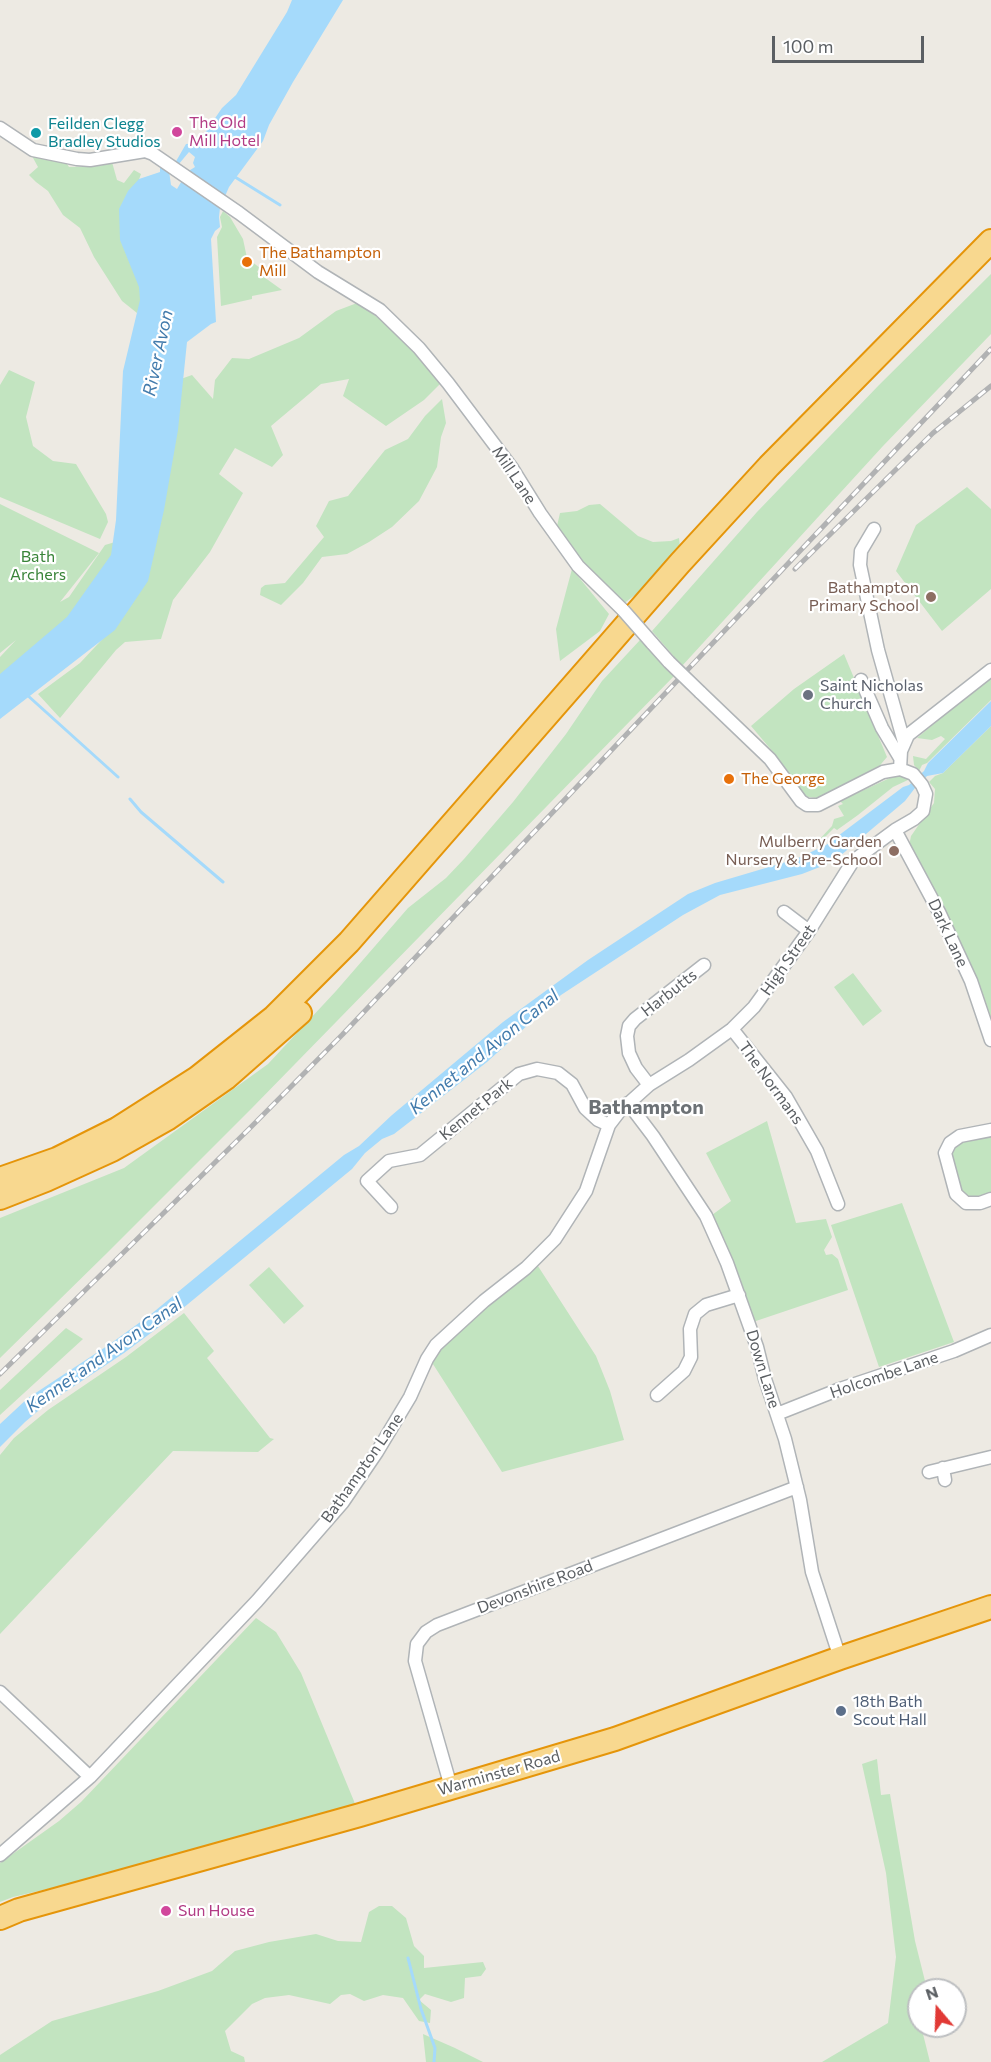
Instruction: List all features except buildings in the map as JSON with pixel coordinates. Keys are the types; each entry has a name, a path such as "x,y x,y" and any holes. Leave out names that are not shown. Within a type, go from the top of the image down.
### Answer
{"highway":[{"path":"3,1192 57,1158 117,1129 197,1078 274,1017 308,985 349,942 673,572 761,475 991,241"},
{"path":"3,1192 112,1150 167,1119 226,1078 286,1027 342,968 779,474 991,261"},
{"path":"0,1172 29,1163 134,1117"},
{"name":"Warminster Road","path":"0,1918 19,1910 190,1864 615,1739 840,1658 991,1607"}],"street":[{"name":"Mill Lane","path":"0,128 33,150 90,160 145,151 161,158 318,272 380,310 419,348 512,468 540,513 578,566 623,610 669,662 770,759 801,801 807,805 818,805 883,772 903,766"},
{"path":"874,529 861,551 860,565 878,650 904,742 903,766"},
{"path":"904,742 913,730 991,670"},
{"path":"861,680 882,728 903,766"},
{"name":"High Street","path":"628,1103 649,1085 732,1029 754,1007 810,931 853,861 922,811 926,800 922,785 903,766"},
{"name":"Dark Lane","path":"895,830 939,912 971,981 991,1040"},
{"path":"784,912 810,931"},
{"name":"Harbutts","path":"649,1085 636,1068 629,1053 627,1036 629,1026 704,965"},
{"name":"The Normans","path":"732,1029 786,1097 817,1151 838,1204"},
{"name":"Kennet Park","path":"391,1207 367,1181 389,1161 420,1155 519,1074 537,1070 558,1073 572,1084 585,1108 598,1120 609,1125"},
{"name":"Bathampton Lane","path":"0,1855 90,1777 257,1602 343,1502 410,1397 436,1345 484,1301 526,1268 555,1239 586,1191 609,1125 628,1103"},
{"name":"Down Lane","path":"628,1103 706,1216 727,1263 786,1439 812,1572 840,1658"},
{"path":"991,1130 960,1136 950,1143 945,1153 956,1194 966,1203 980,1203 991,1199"},
{"path":"657,1395 684,1371 691,1357 690,1329 695,1314 706,1305 738,1295"},
{"name":"Holcombe Lane","path":"777,1414 840,1389 954,1351 991,1335"},
{"path":"929,1472 944,1474 991,1457"},
{"name":"Devonshire Road","path":"451,1787 415,1662 417,1644 426,1632 437,1625 797,1487"},
{"path":"0,1692 90,1777"}],"green space":[{"path":"33,153 63,158 69,167 100,166 112,162 117,180 124,183 134,170 141,174 137,185 148,284 137,313 122,301 94,257 80,228 63,215 48,191 29,175 38,167 32,156"},
{"path":"223,211 230,217 243,239 247,258 260,268 257,272 282,290 252,296 252,299 221,306 217,237 222,227 220,217"},
{"path":"991,274 991,334 883,446 682,666 652,631 757,512 879,385"},
{"path":"357,303 384,322 414,349 441,383 424,400 386,426 343,396 349,379 321,384 271,426 283,455 272,467 235,448 219,474 243,493 210,552 173,600 161,639 125,642 60,718 38,694 80,663 110,631 178,380 192,375 213,399 215,380 232,358 249,359 299,338 336,311"},
{"path":"9,370 35,382 26,417 33,446 53,461 76,464 106,514 108,522 100,539 0,497 0,385"},
{"path":"442,399 446,423 441,437 437,467 419,501 392,527 369,542 347,554 322,557 303,583 281,605 260,595 261,588 265,585 285,583 324,537 316,526 329,501 348,496 385,450 408,439 425,416"},
{"path":"967,487 991,509 991,589 942,631 896,571 916,525"},
{"name":"Bath Archers","path":"0,504 99,553 60,602 69,597 105,545 122,540 103,588 0,682 0,657 16,640 0,653"},
{"path":"600,504 638,536 653,542 679,538 680,547 640,591 622,605 579,562 557,526 560,513"},
{"path":"572,569 609,614 600,631 560,661 556,629"},
{"path":"640,640 675,675 252,1108 0,1358 0,1218 124,1168 268,1064 336,991 408,908 446,878 464,859 513,802 566,734 602,681"},
{"path":"844,654 887,757 876,770 817,798 808,797 803,794 751,726 794,689"},
{"path":"991,676 991,700 927,763 922,765 919,771 914,765 913,756 926,759 945,739 941,736 932,740 917,738"},
{"path":"991,726 991,1023 908,851 911,836 934,803 935,789 929,782 935,776 943,773"},
{"path":"901,775 910,779 893,787 837,830 834,828 818,844 817,842 832,826 834,819 844,816 838,806 843,804 840,801"},
{"path":"853,973 882,1011 863,1026 834,987"},
{"path":"767,1121 796,1223 826,1219 832,1237 824,1250 826,1255 832,1254 838,1259 848,1290 753,1322 739,1278 712,1215 731,1201 706,1153"},
{"path":"991,1134 991,1195 979,1199 968,1199 960,1191 950,1153 953,1145 962,1140"},
{"path":"902,1203 954,1342 879,1367 831,1225"},
{"path":"536,1263 596,1356 610,1391 624,1440 502,1472 431,1361 444,1342"},
{"path":"269,1267 304,1306 284,1324 249,1285"},
{"path":"184,1313 214,1351 207,1358 270,1438 274,1439 258,1452 173,1451 0,1634 0,1455 14,1438 48,1410 126,1357"},
{"path":"66,1328 83,1339 0,1415 0,1390"},
{"path":"256,1618 276,1632 301,1673 356,1806 125,1871 0,1902 0,1863 59,1821 81,1802"},
{"path":"877,1759 881,1795 890,1794 915,1941 924,1978 907,1978 907,2038 924,2038 930,2062 822,2062 888,2023 896,1957 886,1873 862,1764"},
{"path":"379,1906 392,1906 406,1918 414,1946 424,1956 424,1968 483,1962 486,1969 481,1976 465,1978 464,1998 451,2002 425,1994 419,2000 431,2010 430,2023 419,2021 403,1998 383,1995 364,2001 350,1994 341,1995 330,2004 289,1995 265,1998 252,2004 225,2031 231,2051 244,2057 245,2062 0,2062 0,2055 52,2021 158,1991 212,1971 235,1951 269,1942 316,1934 338,1941 361,1942 369,1912"},
{"path":"423,2034 455,2048 483,2062 426,2062"}],"water":[{"name":"River Avon","path":"292,0 343,0 293,82 269,125 263,141 229,187 220,208 220,227 211,239 216,322 187,342 178,430 164,510 148,581 115,630 0,719 0,674 67,617 111,555 116,520 123,371 140,300 139,287 120,240 119,209 128,191 139,179 160,172 160,163 175,163 186,144 198,143 222,108 236,95","holes":["189,152 195,157 193,163 195,167 187,172 177,189 171,185 169,171 178,165"]},
{"name":"Kennet and Avon Canal","path":"991,701 991,726 943,773 927,776 905,801 840,856 802,874 720,895 683,915 561,995 487,1062 394,1134 382,1139 365,1153 352,1169 171,1318 124,1353 44,1406 0,1447 0,1424 28,1398 150,1315 344,1155 359,1146 392,1115 503,1022 588,960 688,894 715,883 796,859 826,845 903,787 909,785"}],"waterway":[{"path":"235,177 280,205"},
{"path":"26,694 118,777"},
{"path":"130,799 141,812 223,882"},
{"path":"408,1958 421,2009 435,2048 434,2062"}],"railway":[{"path":"0,1374 342,1035 991,349"},
{"path":"795,569 933,433 991,386"}],"place":[{"name":"The Old Mill Hotel","path":"177,132"},
{"name":"Feilden Clegg Bradley Studios","path":"36,133"},
{"name":"The Bathampton Mill","path":"247,262"},
{"name":"Bathampton Primary School","path":"931,597"},
{"name":"Saint Nicholas Church","path":"808,695"},
{"name":"The George","path":"729,779"},
{"name":"Mulberry Garden Nursery & Pre-School","path":"894,851"},
{"name":"18th Bath Scout Hall","path":"841,1711"},
{"name":"Sun House","path":"166,1911"}],"district":[{"name":"Bathampton","path":"646,1107"}]}
